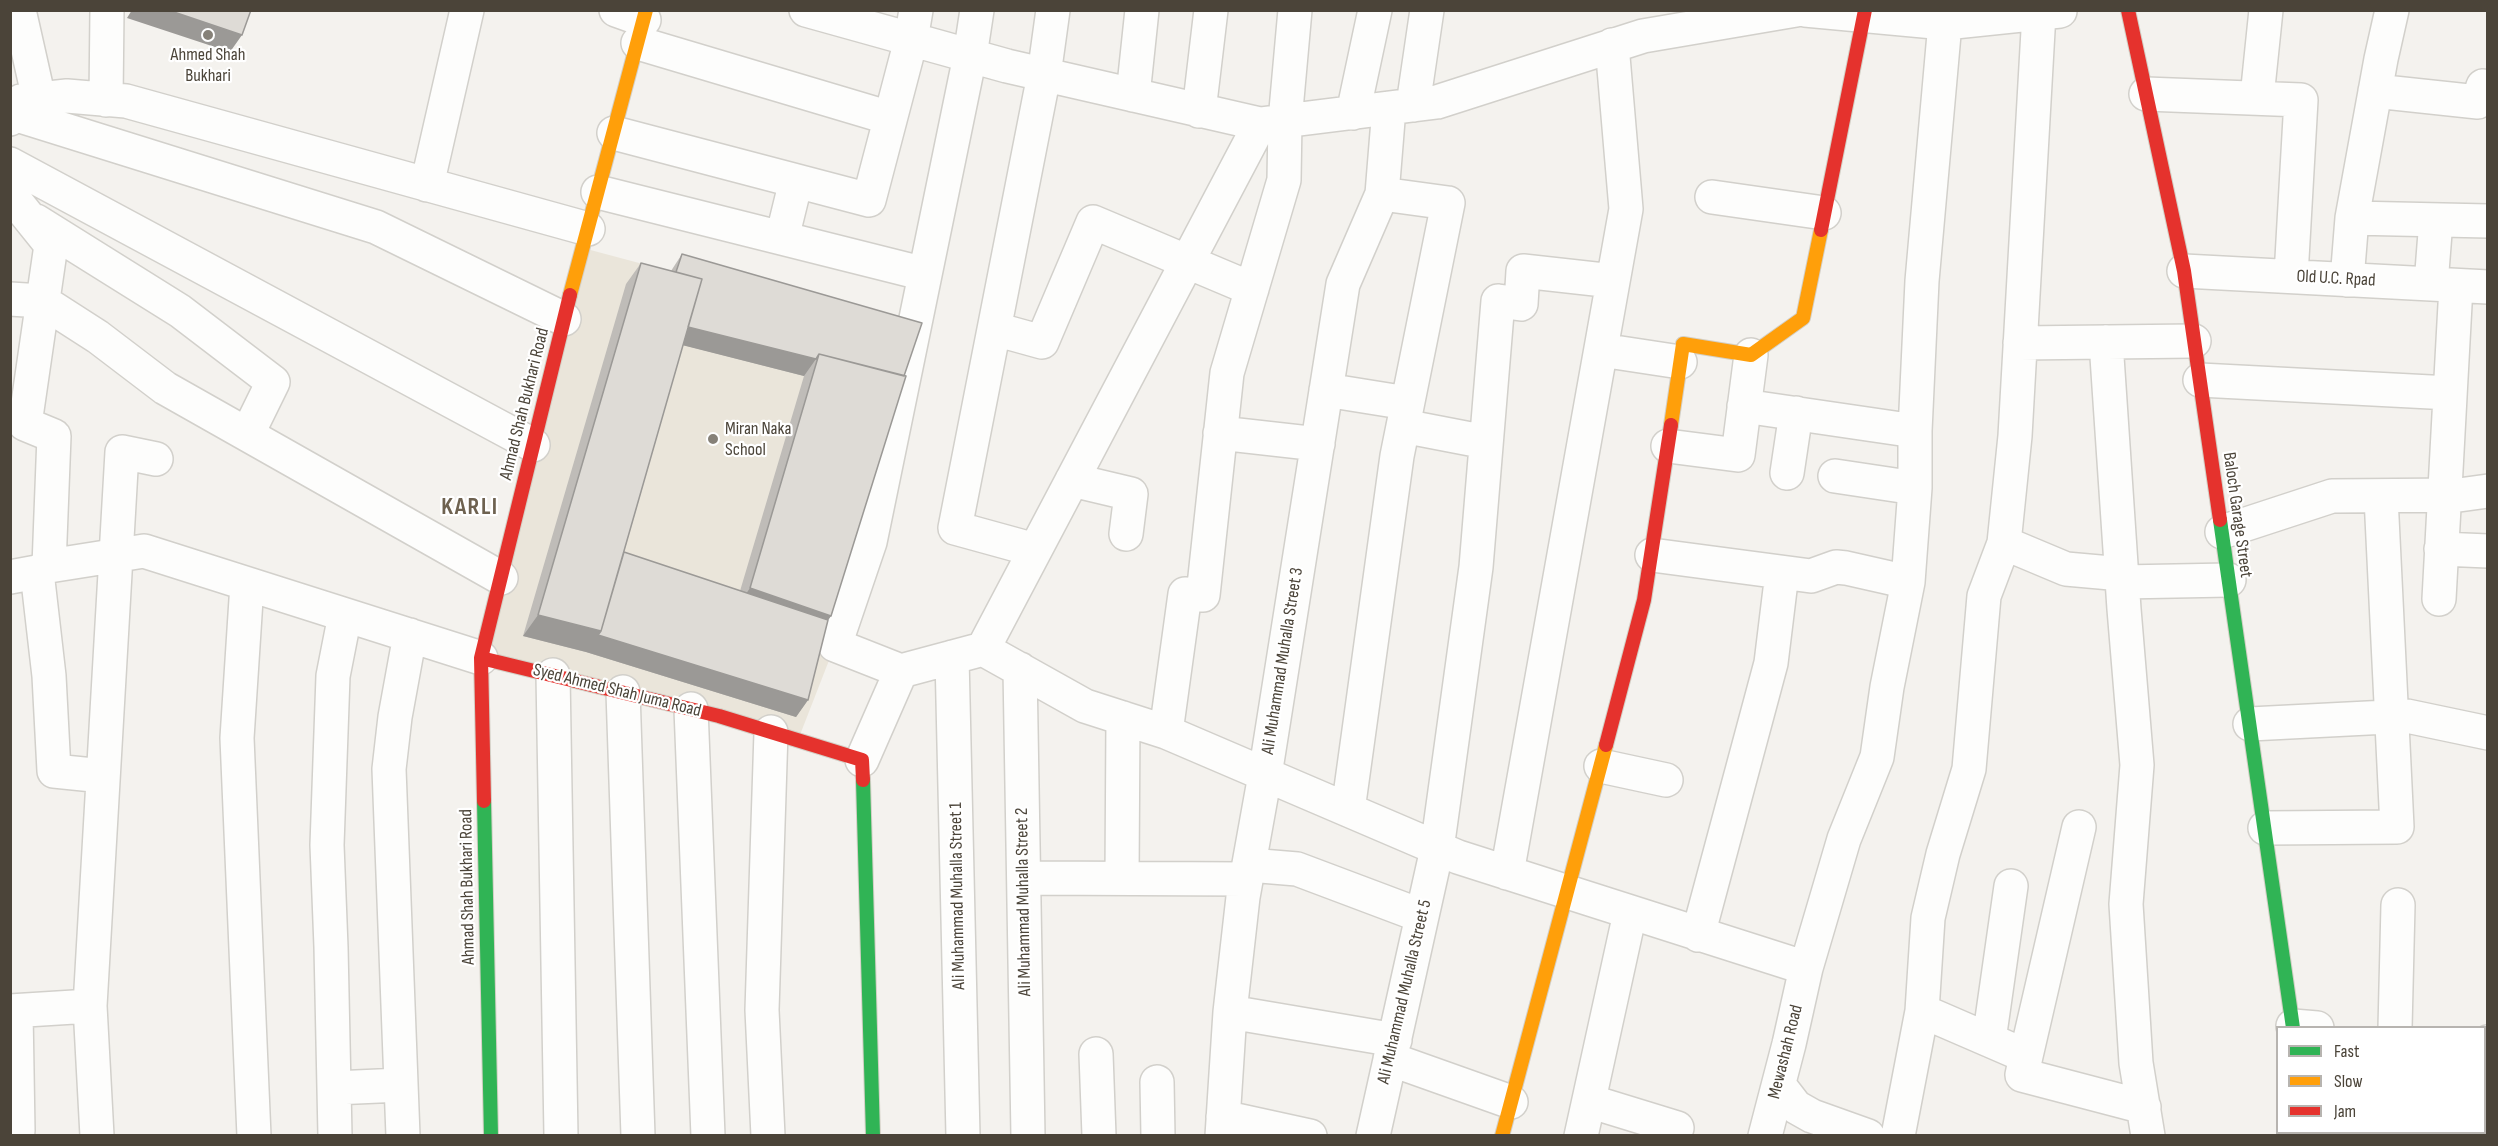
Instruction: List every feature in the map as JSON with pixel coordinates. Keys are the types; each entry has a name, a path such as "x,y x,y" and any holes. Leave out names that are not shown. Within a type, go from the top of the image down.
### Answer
{"street":[{"path":"20,10 21,111"},
{"path":"106,100 107,10"},
{"path":"427,185 467,10"},
{"path":"806,10 914,25 970,56 1199,111 1273,123 1437,102 1701,18 1796,10"},
{"path":"977,10 970,56 870,542 835,645 901,671 968,653 1020,669 1085,706 1166,732 1437,849 1567,893 1806,968"},
{"path":"1035,550 955,528 1044,75 1053,10"},
{"path":"1133,95 1142,10"},
{"path":"1199,111 1211,10"},
{"path":"968,653 1035,550 1188,261 1273,123 1295,10"},
{"path":"1353,113 1375,10"},
{"name":"Ali Muhammad Muhalla Street 3","path":"1222,1126 1230,1012 1247,872 1265,775 1343,284 1382,194 1401,107 1427,10"},
{"path":"1804,10 1865,13 1945,23 2050,12 2004,543 1984,596 1969,770 1943,854 1928,918 1922,1011 1898,1136"},
{"name":"Baloch Garage Street","path":"2128,10 2184,271 2265,828 2301,1026"},
{"path":"2257,97 2266,10"},
{"path":"2348,279 2352,218 2392,10"},
{"path":"1502,1136 1644,600 1683,344 1751,355 1803,318 1865,13"},
{"path":"636,21 890,118"},
{"name":"Ahmad Shah Bukhari Road","path":"491,1136 481,658 564,319 614,133 636,21"},
{"name":"Mewashah Road","path":"1764,1136 1779,1084 1806,968 1844,839 1877,757 1887,687 1908,582 1915,488 1915,430 1922,281 1945,23"},
{"path":"614,133 869,200 914,25"},
{"path":"1507,873 1626,209 1612,45"},
{"path":"2375,91 2478,102 2483,86 2487,88"},
{"path":"2146,94 2301,99 2291,276"},
{"path":"21,111 67,96 126,101 588,229"},
{"path":"21,111 376,227 564,319"},
{"path":"1166,732 1185,594 1203,595 1227,373 1284,180 1273,123"},
{"path":"10,164 533,445"},
{"path":"782,238 795,181"},
{"path":"598,192 925,274"},
{"path":"1348,810 1396,456 1449,203 1382,194"},
{"path":"1712,197 1824,213"},
{"path":"20,205 51,244 26,300 25,424 54,436 32,572 49,676 54,771 104,776"},
{"path":"20,205 180,311 273,382 248,433"},
{"path":"2352,218 2487,221"},
{"path":"2436,220 2458,286 2439,599"},
{"path":"995,329 1042,342 1093,222 1252,289"},
{"name":"Ali Muhammad Muhalla Street 5","path":"1373,1136 1437,849 1476,567 1498,301 1521,304 1523,271 1614,281"},
{"name":"Old U.C. Rpad","path":"2184,271 2458,286"},
{"path":"26,300 98,337 165,388 501,578"},
{"path":"2020,343 2194,341"},
{"path":"2106,342 2137,765 2126,904 2136,1063 2146,1121"},
{"path":"1601,350 1680,362"},
{"path":"1668,446 1738,455 1751,355"},
{"path":"2200,380 2450,393"},
{"path":"1326,390 1486,442"},
{"path":"1744,406 1915,430"},
{"path":"1787,473 1796,413"},
{"path":"1220,433 1318,444"},
{"path":"98,1136 90,1006 122,452 156,459"},
{"path":"1835,476 1915,488"},
{"path":"1072,480 1131,494 1126,534"},
{"path":"2222,532 2332,496 2444,495 2487,491"},
{"path":"2265,828 2397,827 2381,496"},
{"path":"2004,543 2066,568 2122,578 2229,580"},
{"path":"2441,549 2487,551"},
{"name":"Syed Ahmed Shah Juma Road","path":"32,572 144,552 481,658 692,709 862,760"},
{"path":"1652,555 1811,576 1836,567 1846,568 1908,582"},
{"path":"1698,935 1771,663 1782,573"},
{"path":"247,584 237,738 254,1136"},
{"path":"334,1136 327,845 333,676 345,615"},
{"path":"403,1136 389,769 395,717 410,635"},
{"name":"Ali Muhammad Muhalla Street 1","path":"963,1136 968,653"},
{"name":"Ali Muhammad Muhalla Street 2","path":"1020,669 1028,1136"},
{"path":"873,1136 862,760 901,671"},
{"path":"553,675 561,1136"},
{"path":"623,692 638,1136"},
{"path":"692,709 708,1136"},
{"path":"2250,724 2407,716 2487,733"},
{"path":"1122,878 1123,718"},
{"path":"768,1136 762,1011 771,732"},
{"path":"1601,766 1666,780"},
{"path":"2079,827 2022,1075 2146,1121"},
{"path":"1024,878 1122,878 1297,869 1422,916"},
{"path":"1989,1040 2011,886"},
{"path":"2395,1026 2398,905"},
{"path":"1581,1136 1630,913"},
{"path":"18,1131 13,1011 90,1006"},
{"path":"1922,1011 2026,1056"},
{"path":"1230,1012 1392,1050 1511,1102"},
{"path":"1096,1054 1099,1136"},
{"path":"1158,1082 1158,1136"},
{"path":"1779,1084 1796,1107 1812,1116 1868,1136"},
{"path":"334,1088 401,1085"},
{"path":"1588,1101 1677,1128"},
{"path":"1222,1126 1310,1136"}],"shaded area":[{"name":"Miran Naka School","path":"583,248 912,336 835,645 798,740 481,658"}],"building":[{"path":"168,10 251,10 242,35"},
{"path":"682,254 922,323 904,376 819,354 816,359 688,327 702,279 676,272"},
{"path":"641,263 702,279 601,631 538,615"},
{"path":"819,354 906,376 831,616 750,588"},
{"path":"624,552 828,620 808,700 598,635"}],"traffic: fast":[{"path":"2220,520 2293,1026"},
{"path":"863,780 873,1136"},
{"path":"484,801 491,1136"}],"traffic: slow":[{"path":"570,295 646,10"},
{"path":"1671,425 1683,344 1751,355 1803,318 1821,230"},
{"path":"1502,1136 1606,745"}],"traffic: jam":[{"path":"1821,230 1865,10"},
{"path":"2128,10 2184,271 2220,520"},
{"path":"484,801 481,658 570,295"},
{"path":"1606,745 1644,600 1671,425"},
{"path":"481,658 719,716 862,760 863,780"}],"place":[{"name":"Ahmed Shah Bukhari","path":"208,35"},
{"name":"Miran Naka School","path":"713,439"}],"district":[{"name":"KARLI","path":"470,508"}]}
